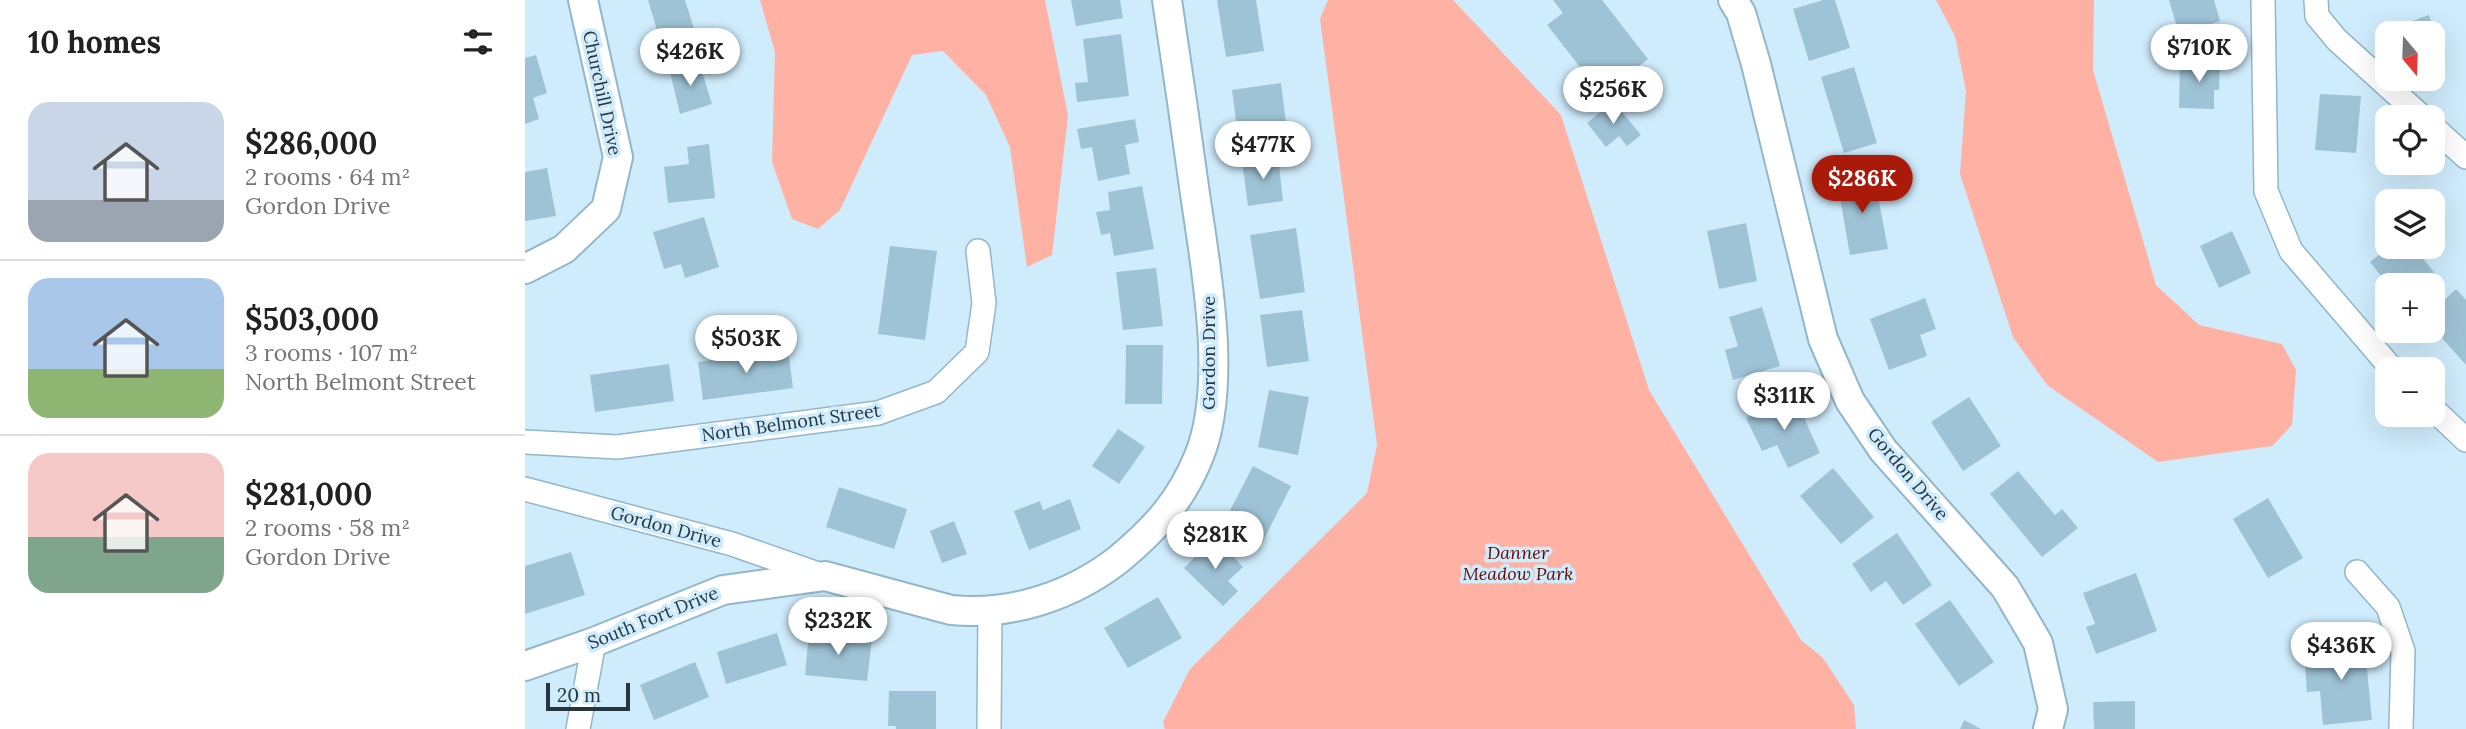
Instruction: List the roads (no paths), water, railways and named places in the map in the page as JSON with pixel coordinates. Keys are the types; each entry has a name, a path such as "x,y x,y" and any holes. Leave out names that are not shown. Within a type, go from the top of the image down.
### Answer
{"street":[{"name":"Churchill Drive","path":"525,269 564,249 606,209 618,157 583,0"},
{"name":"Gordon Drive","path":"525,489 731,544 825,576 951,610 969,612 1028,605 1067,591 1102,572 1136,544 1173,507 1199,456 1209,421 1211,304 1167,0"},
{"name":"Gordon Drive","path":"1733,0 1741,13 1756,64 1828,351 1850,401 1883,450 2005,587 2038,643 2053,709 2048,729"},
{"path":"2263,0 2266,191 2291,251 2382,357"},
{"path":"2316,0 2317,16 2337,40 2409,105"},
{"path":"2445,138 2466,158"},
{"name":"North Belmont Street","path":"525,442 617,447 879,413 936,392 977,352 984,303 978,251"},
{"path":"2445,420 2466,440"},
{"path":"2357,572 2388,607 2403,651 2401,729"},
{"name":"South Fort Drive","path":"525,666 594,642 723,590 825,576"},
{"path":"989,729 990,610"},
{"path":"578,729 594,642"}],"park label":[{"name":"Danner Meadow Park","path":"1518,563"}]}
